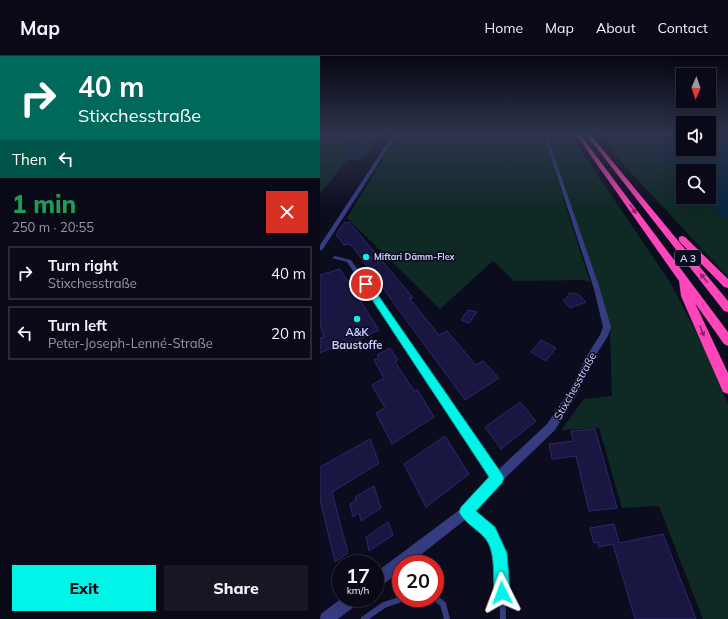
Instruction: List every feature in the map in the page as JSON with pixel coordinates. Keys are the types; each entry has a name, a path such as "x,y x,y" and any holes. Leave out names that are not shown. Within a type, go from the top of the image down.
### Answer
{"highway":[{"name":"A 3","path":"596,159 728,341"},
{"name":"A 3","path":"608,159 728,308"},
{"path":"648,208 662,216 686,243 728,285"},
{"path":"682,277 686,296 728,388"}],"street":[{"path":"320,249 379,159"},
{"name":"Stixchesstraße","path":"384,575 466,512 497,478 551,427 573,393 607,326 598,289 553,159"},
{"path":"335,258 349,261 497,478"},
{"path":"326,619 342,607"}],"lane":[{"path":"466,512 490,532 499,553 503,619"},
{"path":"364,619 384,605 392,602"},
{"path":"444,607 446,619"}],"green space":[{"path":"320,159 358,159 347,160 320,194"},
{"path":"383,159 551,159 590,282 583,280 514,281 493,261 440,309 347,218"},
{"path":"554,159 587,159 670,282 703,345 728,404 728,619 703,619 659,506 622,508 599,428 561,430 584,399 612,396 610,332 599,289"},
{"path":"619,159 665,159 676,170 676,204 712,204 721,216 728,221 728,277"}],"water":[{"path":"665,159 728,159 728,221 721,216 712,204 716,204 716,164 676,164 676,170"}],"building":[{"path":"349,222 413,298 409,298 439,335 447,331 476,365 483,361 499,378 465,400 352,246 348,244 344,245 336,235 344,223"},
{"path":"340,269 379,330 349,344 347,341 320,353 320,338 324,337 320,325 320,275"},
{"path":"569,293 578,294 586,302 570,308 563,300 567,298"},
{"path":"468,310 477,312 469,323 461,320"},
{"path":"541,340 556,348 546,361 531,352"},
{"path":"390,348 398,360 395,362 414,391 417,389 434,417 392,444 376,413 385,408 372,385 384,378 374,360 379,358 377,355"},
{"path":"520,402 536,421 501,449 485,427"},
{"path":"595,429 617,508 589,511 576,456 552,459 549,444 573,441 571,431"},
{"path":"445,436 469,474 426,507 404,464"},
{"path":"370,439 379,463 332,492 348,553 345,555 333,555 320,499 320,467"},
{"path":"374,486 381,508 361,521 359,513 353,517 350,504 356,500 355,497"},
{"path":"388,522 393,535 369,551 366,537"},
{"path":"614,524 619,543 663,534 696,619 635,619 613,544 599,547 598,542 594,543 590,528"}],"place":[{"name":"Miftari Dämm-Flex","path":"366,257"},
{"name":"A&K Baustoffe","path":"357,319"}],"route":[{"path":"366,284 497,478 466,512 481,522 490,532 499,553 502,593"}]}
